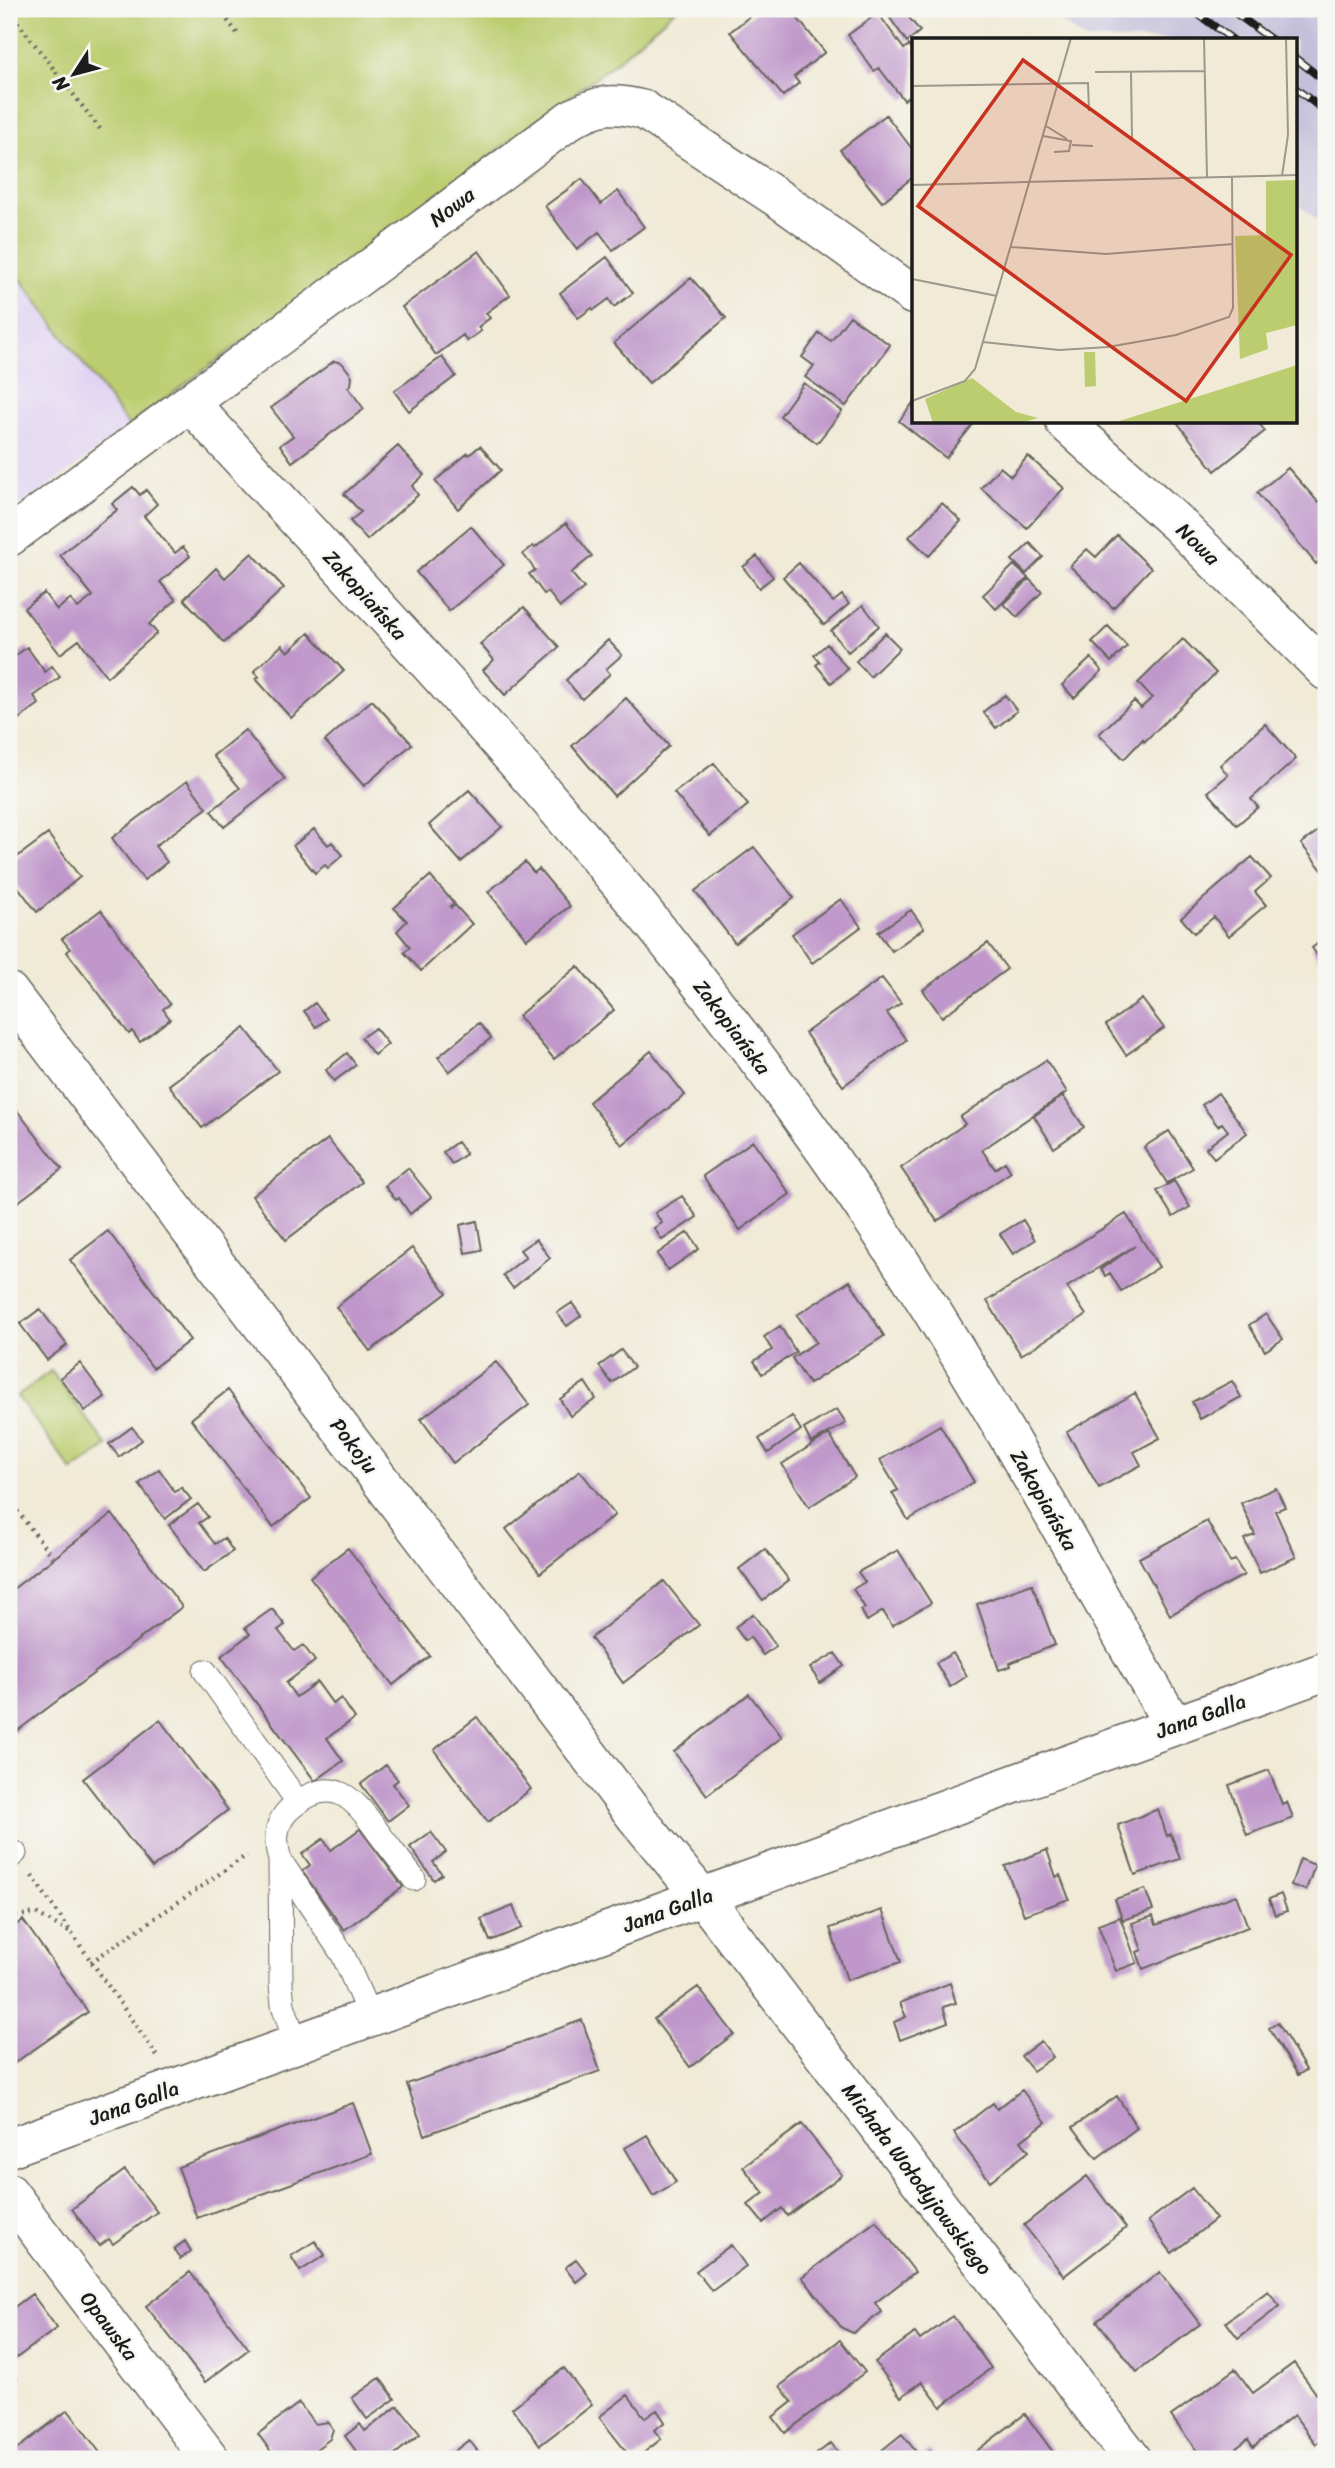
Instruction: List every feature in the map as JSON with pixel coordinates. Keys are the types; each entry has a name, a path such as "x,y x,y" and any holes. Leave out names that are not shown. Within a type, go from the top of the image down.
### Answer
{"street":[{"name":"Nowa","path":"9,537 560,126 593,107 618,103 645,110 785,203 912,294"},
{"name":"Zakopiańska","path":"190,403 486,729 617,880 715,1002 802,1118 877,1226 955,1348 1174,1726"},
{"name":"Nowa","path":"1067,424 1178,524 1326,671"},
{"name":"Pokoju","path":"9,992 636,1817 703,1897"},
{"name":"Jana Galla","path":"9,2148 1326,1671"},
{"name":"Michała Wołodyjowskiego","path":"703,1897 1132,2459"},
{"name":"Opawska","path":"9,2193 209,2459"}],"lane":[{"path":"205,1671 298,1802"},
{"path":"296,2044 283,2005 281,1984 280,1860 276,1845 277,1828 284,1814 313,1793 327,1791 344,1794 358,1804 414,1879"},
{"path":"280,1860 343,1955 370,2017"}],"path":[{"path":"21,9 10,15 100,128"},
{"path":"219,9 237,33"},
{"path":"9,1500 53,1558"},
{"path":"92,1962 254,1850"},
{"path":"12,1856 72,1934 163,2065"},
{"path":"9,1917 36,1913 72,1934"}],"shaded area":[{"path":"1045,9 1326,9 1326,227 1296,203 1296,38 1083,38"},
{"path":"9,263 129,426 9,516"}],"green space":[{"path":"9,9 676,9 616,62 129,426 9,263"},
{"path":"51,1371 107,1446 72,1471 17,1396"}],"building":[{"path":"759,9 790,9 825,52 794,77 799,83 783,96 730,32"},
{"path":"902,9 920,31 907,42 890,18"},
{"path":"878,13 904,49 909,45 912,49 912,94 904,100 879,68 874,71 848,35"},
{"path":"886,115 912,149 912,178 882,202 840,150"},
{"path":"582,179 601,204 618,191 644,227 613,250 599,232 577,249 545,206"},
{"path":"479,251 510,295 486,313 490,318 478,327 481,331 467,341 463,335 436,355 402,307"},
{"path":"607,257 633,293 614,307 609,299 578,318 560,293"},
{"path":"691,278 726,318 649,383 614,343"},
{"path":"850,316 890,345 846,406 805,377 814,366 802,357 819,333 831,341"},
{"path":"442,357 456,376 409,411 394,391"},
{"path":"334,361 342,363 352,376 351,385 348,387 364,409 292,462 280,445 293,436 271,408"},
{"path":"804,383 842,411 817,443 780,416"},
{"path":"912,404 912,424 973,424 946,458 899,421"},
{"path":"1179,424 1260,424 1265,431 1215,471"},
{"path":"398,446 424,475 412,486 418,495 367,540 350,521 361,512 344,494"},
{"path":"480,446 501,470 458,509 435,481"},
{"path":"1028,456 1064,488 1027,528 981,488 1000,467 1011,476"},
{"path":"1288,468 1318,502 1326,495 1326,555 1316,564 1257,493"},
{"path":"133,487 140,495 146,490 157,504 144,516 175,553 183,547 190,556 160,582 176,600 149,624 157,633 107,677 79,640 60,654 24,608 44,593 57,610 70,599 78,608 93,596 60,555 117,510 112,504"},
{"path":"942,503 961,521 929,556 909,537"},
{"path":"566,523 592,556 571,573 584,588 560,607 548,592 544,594 529,574 535,570 523,554 533,546 535,548"},
{"path":"471,526 504,565 449,611 416,572"},
{"path":"1117,535 1151,568 1113,608 1070,566 1087,549 1096,557"},
{"path":"1030,543 1043,557 1026,574 1012,560"},
{"path":"252,553 284,588 224,643 184,599 216,568 225,578"},
{"path":"757,556 773,577 759,588 743,567"},
{"path":"799,563 833,602 842,595 849,604 824,625 783,577"},
{"path":"1014,565 1028,578 996,609 983,595"},
{"path":"1029,579 1042,592 1017,617 1004,604"},
{"path":"863,605 879,626 848,652 831,631"},
{"path":"524,607 559,647 505,695 483,670 494,660 480,644"},
{"path":"1108,626 1127,646 1111,662 1092,642"},
{"path":"309,633 344,671 291,718 256,679 259,677 254,671 282,645 288,652"},
{"path":"885,633 900,648 870,677 856,661"},
{"path":"1183,639 1216,673 1124,759 1099,734 1134,701 1141,708 1152,698 1138,683"},
{"path":"608,640 622,655 606,669 610,674 582,699 566,680"},
{"path":"827,644 848,669 831,683 816,665 820,662 814,655"},
{"path":"27,647 45,672 52,666 60,677 34,696 39,704 9,726 9,661"},
{"path":"1091,658 1102,671 1074,698 1062,685"},
{"path":"1005,695 1017,711 996,728 983,712"},
{"path":"626,698 669,746 614,796 572,746"},
{"path":"372,700 412,744 364,786 325,741"},
{"path":"1265,724 1296,759 1251,799 1258,807 1237,825 1208,792 1228,775 1220,765"},
{"path":"245,730 285,779 224,827 211,811 240,788 213,756"},
{"path":"714,763 748,805 710,836 674,793"},
{"path":"187,781 207,808 155,846 167,862 144,880 112,838"},
{"path":"469,790 502,827 461,862 429,825"},
{"path":"1326,825 1326,875 1301,844"},
{"path":"314,829 328,845 332,842 343,855 328,868 325,865 315,873 293,846"},
{"path":"48,834 80,877 37,912 9,875 9,863"},
{"path":"754,847 794,898 735,943 695,891"},
{"path":"1252,857 1271,878 1255,892 1266,905 1229,936 1214,917 1194,933 1181,918"},
{"path":"525,862 534,873 539,869 570,906 527,939 488,892"},
{"path":"430,876 454,903 451,908 455,905 472,924 421,971 404,952 410,947 397,931 407,921 394,908"},
{"path":"841,899 861,927 812,963 792,934"},
{"path":"101,910 170,1004 163,1009 170,1019 140,1042 132,1031 129,1034 67,952 70,949 62,939"},
{"path":"911,910 924,928 892,951 878,932"},
{"path":"1326,937 1326,967 1312,948"},
{"path":"988,943 1007,969 942,1017 923,990"},
{"path":"578,966 614,1010 554,1059 518,1016"},
{"path":"882,978 901,1003 887,1013 906,1040 843,1086 805,1033"},
{"path":"1142,999 1164,1028 1126,1055 1106,1025"},
{"path":"315,1003 327,1019 316,1027 304,1011"},
{"path":"479,1023 491,1038 449,1072 438,1057"},
{"path":"245,1028 278,1071 202,1128 169,1085"},
{"path":"375,1028 388,1044 374,1055 361,1038"},
{"path":"651,1051 685,1095 622,1145 589,1102"},
{"path":"347,1053 356,1065 334,1081 326,1070"},
{"path":"1046,1060 1067,1092 982,1150 995,1169 1005,1162 1011,1172 937,1221 901,1168 965,1124 960,1117"},
{"path":"1218,1093 1247,1133 1214,1158 1206,1148 1228,1131 1222,1123 1218,1126 1202,1105"},
{"path":"1063,1096 1084,1127 1054,1148 1034,1116"},
{"path":"9,1100 62,1169 18,1202 9,1189"},
{"path":"1169,1131 1193,1168 1167,1183 1144,1147"},
{"path":"328,1139 362,1182 286,1240 252,1196"},
{"path":"753,1141 790,1194 740,1230 703,1176"},
{"path":"457,1142 466,1154 452,1164 443,1152"},
{"path":"408,1168 431,1197 410,1214 399,1198 396,1200 385,1186"},
{"path":"1174,1181 1190,1207 1173,1217 1157,1191"},
{"path":"682,1196 697,1217 662,1240 654,1228 662,1223 655,1213"},
{"path":"1126,1214 1159,1267 1121,1291 1110,1273 1105,1276 1101,1269 1135,1246 1067,1287 1086,1315 1021,1355 987,1301"},
{"path":"1023,1220 1035,1240 1013,1254 1000,1234"},
{"path":"477,1221 482,1250 465,1253 460,1225"},
{"path":"108,1231 190,1340 153,1368 70,1260"},
{"path":"688,1232 699,1249 668,1270 657,1254"},
{"path":"536,1239 550,1258 513,1288 503,1275 526,1257 520,1250"},
{"path":"412,1248 447,1293 370,1351 336,1307"},
{"path":"850,1281 884,1336 809,1384 792,1358 816,1342 797,1315"},
{"path":"572,1303 581,1316 567,1326 557,1313"},
{"path":"40,1309 67,1345 47,1360 20,1324"},
{"path":"1266,1314 1283,1339 1265,1351 1249,1325"},
{"path":"780,1326 796,1352 762,1374 754,1361 772,1350 764,1337"},
{"path":"621,1350 634,1367 612,1383 599,1366"},
{"path":"496,1362 529,1405 453,1463 421,1419"},
{"path":"80,1363 105,1397 85,1411 60,1378"},
{"path":"1232,1381 1241,1397 1200,1419 1192,1402"},
{"path":"585,1382 596,1399 570,1416 560,1399"},
{"path":"228,1390 311,1498 273,1527 191,1419"},
{"path":"1135,1393 1160,1438 1134,1452 1141,1465 1099,1488 1067,1432"},
{"path":"837,1409 846,1423 811,1443 804,1429"},
{"path":"792,1416 801,1430 768,1453 759,1439"},
{"path":"940,1425 974,1482 908,1520 892,1493 898,1490 880,1460"},
{"path":"132,1427 142,1440 119,1457 109,1444"},
{"path":"829,1434 855,1477 809,1507 782,1464"},
{"path":"159,1469 175,1492 181,1487 191,1499 165,1519 139,1484"},
{"path":"580,1471 615,1515 540,1573 506,1529"},
{"path":"1276,1488 1285,1507 1275,1511 1296,1557 1260,1573 1244,1539 1255,1535 1241,1503"},
{"path":"198,1504 208,1517 199,1523 207,1534 215,1544 224,1538 233,1551 204,1572 169,1525"},
{"path":"112,1514 182,1607 9,1737 9,1592"},
{"path":"1207,1521 1230,1562 1235,1560 1244,1575 1170,1615 1139,1558"},
{"path":"348,1548 430,1656 393,1685 310,1577"},
{"path":"765,1549 789,1580 763,1600 739,1569"},
{"path":"898,1550 931,1603 892,1626 883,1611 867,1621 861,1610 865,1608 853,1589 865,1582 858,1572"},
{"path":"664,1581 699,1625 623,1683 591,1638"},
{"path":"1032,1584 1055,1645 999,1670 977,1604"},
{"path":"272,1609 285,1625 278,1630 294,1651 303,1645 315,1661 286,1683 296,1697 317,1682 333,1704 341,1698 355,1718 327,1738 343,1761 315,1781 221,1656 250,1634 245,1628"},
{"path":"753,1614 776,1646 763,1655 750,1637 745,1641 735,1627"},
{"path":"835,1653 844,1666 820,1683 810,1668"},
{"path":"953,1653 967,1676 950,1687 936,1663"},
{"path":"749,1694 782,1737 707,1795 674,1752"},
{"path":"477,1717 531,1789 488,1822 434,1750"},
{"path":"160,1720 228,1810 152,1868 83,1779"},
{"path":"386,1765 398,1780 393,1784 409,1805 388,1821 361,1784"},
{"path":"1269,1770 1282,1804 1287,1802 1293,1818 1247,1835 1229,1785"},
{"path":"1158,1809 1167,1836 1171,1834 1180,1859 1135,1875 1118,1825"},
{"path":"360,1829 403,1887 344,1930 302,1871 310,1865 302,1854 323,1839 331,1850"},
{"path":"431,1832 446,1852 433,1862 442,1874 434,1880 410,1847"},
{"path":"1047,1850 1056,1877 1060,1875 1069,1899 1024,1915 1005,1866"},
{"path":"1300,1859 1315,1865 1306,1890 1291,1885"},
{"path":"1145,1889 1153,1910 1123,1920 1115,1899"},
{"path":"1281,1894 1287,1911 1275,1915 1269,1899"},
{"path":"1236,1895 1248,1927 1143,1969 1137,1952 1142,1950 1132,1923 1153,1916 1156,1925"},
{"path":"513,1906 522,1928 490,1941 481,1919"},
{"path":"882,1910 901,1962 847,1980 830,1928"},
{"path":"1120,1917 1137,1963 1116,1971 1098,1925"},
{"path":"23,1920 88,2012 10,2066 9,1930"},
{"path":"950,1983 956,2003 943,2007 948,2022 900,2040 894,2022 906,2017 900,2003"},
{"path":"698,1987 734,2034 690,2067 654,2019"},
{"path":"582,2020 600,2071 425,2135 407,2084"},
{"path":"1278,2023 1306,2070 1298,2075 1269,2028"},
{"path":"1041,2041 1053,2057 1033,2071 1021,2056"},
{"path":"1022,2090 1046,2122 1021,2141 1029,2151 990,2181 954,2133 993,2103 997,2109"},
{"path":"1117,2096 1137,2128 1097,2158 1073,2127"},
{"path":"353,2103 372,2154 197,2218 178,2167"},
{"path":"802,2124 842,2175 787,2216 782,2208 763,2223 748,2205 764,2193 743,2167"},
{"path":"647,2135 676,2182 653,2196 625,2148"},
{"path":"125,2170 157,2212 113,2244 109,2239 99,2246 72,2209"},
{"path":"1087,2176 1126,2228 1064,2276 1024,2225"},
{"path":"1192,2188 1216,2219 1172,2253 1148,2221"},
{"path":"876,2221 915,2272 875,2303 882,2312 853,2333 842,2328 802,2277"},
{"path":"185,2241 191,2251 180,2259 174,2249"},
{"path":"315,2241 325,2255 300,2271 291,2256"},
{"path":"731,2245 746,2266 712,2291 696,2271"},
{"path":"576,2259 587,2273 576,2282 565,2268"},
{"path":"190,2272 249,2349 205,2382 146,2306"},
{"path":"1160,2272 1200,2324 1137,2372 1097,2321"},
{"path":"1268,2291 1280,2306 1238,2338 1226,2322"},
{"path":"32,2294 57,2328 11,2362 9,2341 13,2337 9,2331 9,2311"},
{"path":"953,2316 991,2368 941,2407 922,2382 901,2397 875,2362 915,2333 920,2340"},
{"path":"840,2340 865,2372 785,2433 773,2417 792,2402 780,2386"},
{"path":"1294,2363 1318,2396 1326,2390 1326,2436 1316,2444 1294,2415 1253,2447 1248,2439 1222,2459 1203,2459 1171,2416 1235,2369 1253,2393"},
{"path":"9,2366 17,2378 11,2382 18,2392 9,2399"},
{"path":"564,2368 592,2405 540,2445 512,2408"},
{"path":"380,2378 395,2399 367,2419 352,2398"},
{"path":"628,2395 645,2418 657,2410 665,2422 654,2430 661,2439 636,2459 632,2459 599,2417"},
{"path":"299,2403 315,2424 328,2422 333,2429 330,2439 303,2459 265,2459 272,2453 258,2434"},
{"path":"398,2406 420,2434 389,2459 383,2455 378,2459 362,2459 345,2436 360,2424 365,2431"},
{"path":"68,2410 101,2454 94,2459 9,2459 9,2455"},
{"path":"1025,2414 1058,2459 966,2459"},
{"path":"902,2434 921,2458 930,2451 936,2459 890,2459 882,2450"},
{"path":"469,2440 484,2459 444,2459"},
{"path":"831,2443 842,2457 810,2459"}],"railway":[{"path":"1191,9 1230,38"},
{"path":"1230,9 1269,38"},
{"path":"1296,59 1326,82"},
{"path":"1296,89 1326,112"}]}
